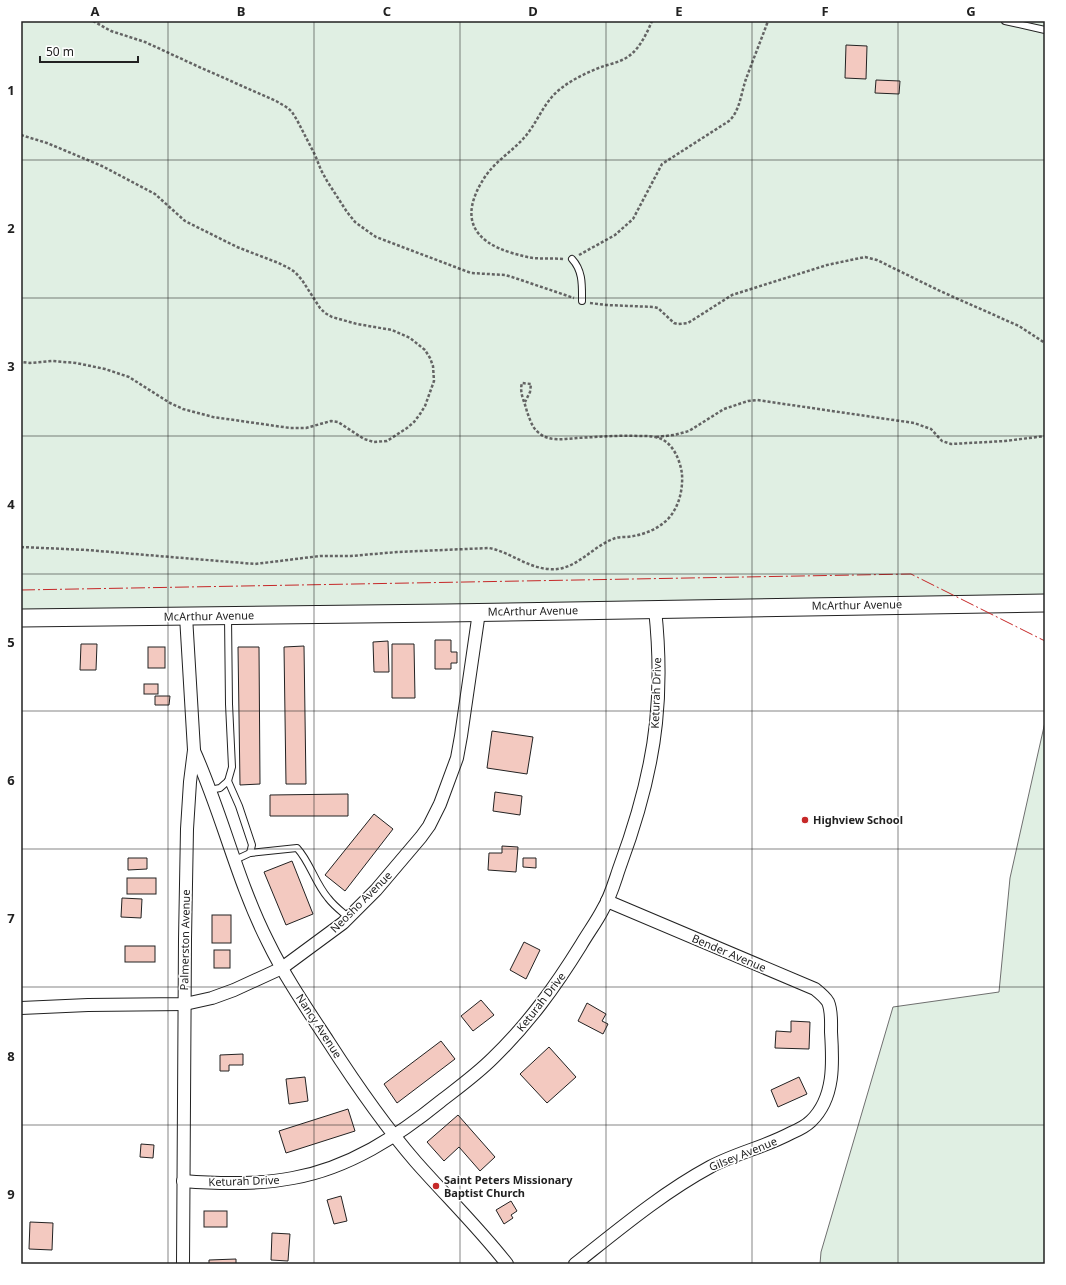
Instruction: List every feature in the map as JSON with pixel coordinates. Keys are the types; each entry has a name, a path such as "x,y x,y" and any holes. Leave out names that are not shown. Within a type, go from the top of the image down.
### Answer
{"street":[{"name":"McArthur Avenue","path":"21,618 1045,603"},
{"name":"Keturah Drive","path":"184,1181 244,1184 295,1178 363,1154 413,1124 479,1072 526,1023 559,981 604,908 625,854 636,818 653,744 656,724 658,683 655,609"},
{"name":"Neosho Avenue","path":"21,1008 185,1004 212,998 234,990 282,968 328,936 376,890 421,837 429,826 440,804 457,758 462,736 479,612"},
{"name":"Palmerston Avenue","path":"183,1264 187,829 194,750 186,616"},
{"name":"Nancy Avenue","path":"194,750 258,921 294,988 378,1115 415,1161 507,1264"},
{"name":"Bender Avenue","path":"607,901 815,989 828,1002 830,1007 831,1024"},
{"name":"Gilsey Avenue","path":"575,1264 679,1185 710,1166 780,1139 805,1126 812,1120 822,1107 830,1085 833,1062 831,1024"}],"lane":[{"path":"1005,21 1045,30"},
{"path":"572,259 578,266 581,277 583,290 582,301"},
{"path":"210,790 220,788 228,781 232,767 229,704 228,616"},
{"path":"228,781 239,806 252,845 250,853"},
{"path":"235,860 250,853 297,848 304,856 310,870 327,897 335,907 348,917"}],"path":[{"path":"93,21 116,33 145,42 264,95 288,108 297,120 321,170 347,212 355,222 376,237 471,273 505,275 582,301 606,305 654,307 658,308 674,323 683,324 699,318 725,298 737,293 827,265 865,257 877,260 940,291 1019,326 1045,343"},
{"path":"652,21 638,46 629,57 591,71 566,85 551,96 523,139 493,167 484,179 474,198 472,216 476,231 480,236 504,250 532,258 572,259 615,235 629,224 637,214 662,164 733,117 738,107 768,21"},
{"path":"21,135 47,143 102,166 154,194 185,220 237,247 287,267 295,272 302,280 320,308 332,317 357,324 392,330 410,338 425,350 430,358 433,366 434,381 425,406 414,422 396,436 387,441 379,442 364,439 335,421 306,428 290,428 205,415 183,409 170,403 129,377 105,369 76,363 52,361 30,363 21,362"},
{"path":"525,402 530,392 531,384 522,383 521,390 529,418 535,429 545,437 562,440 613,435 655,437 674,435 690,431 724,409 748,401 757,400 914,424 931,429 942,441 951,444 1005,442 1045,436"},
{"path":"21,547 87,550 255,564 320,556 351,556 397,552 489,548 500,551 529,565 550,569 566,567 573,565 613,538 646,533 653,530 674,511 678,504 682,485 679,462 674,450 668,444 655,437"}],"green space":[{"path":"21,21 1045,21 1045,603 21,618"},
{"path":"1045,722 1045,1264 820,1264 821,1252 893,1007 999,992 1010,878"}],"building":[{"path":"846,45 867,46 866,79 845,78"},
{"path":"876,80 900,81 899,94 875,93"},
{"path":"435,640 451,640 451,652 457,652 457,663 451,663 451,669 435,669"},
{"path":"388,641 389,672 374,672 373,642"},
{"path":"81,644 97,644 96,670 80,670"},
{"path":"392,644 414,644 415,698 392,698"},
{"path":"304,646 306,784 286,784 284,647"},
{"path":"148,647 165,647 165,668 148,668"},
{"path":"238,647 259,647 260,784 240,785"},
{"path":"144,684 158,684 158,694 144,694"},
{"path":"155,696 170,696 169,705 155,705"},
{"path":"492,731 533,737 527,774 487,768"},
{"path":"495,792 522,796 520,815 493,811"},
{"path":"348,794 348,816 270,816 270,795"},
{"path":"374,814 393,829 345,891 325,875"},
{"path":"502,846 518,847 516,872 488,870 489,853 502,853"},
{"path":"128,858 147,858 147,869 128,870"},
{"path":"523,858 536,858 536,868 523,867"},
{"path":"292,861 313,914 286,925 264,872"},
{"path":"127,878 156,878 156,894 127,894"},
{"path":"122,898 142,899 141,918 121,917"},
{"path":"212,915 231,915 231,943 212,943"},
{"path":"524,942 540,950 526,979 510,970"},
{"path":"125,946 155,946 155,962 125,962"},
{"path":"214,950 230,950 230,968 214,968"},
{"path":"481,1000 494,1015 473,1031 461,1016"},
{"path":"587,1003 606,1014 602,1021 608,1024 603,1034 578,1021"},
{"path":"791,1021 810,1022 809,1049 775,1048 776,1031 791,1032"},
{"path":"441,1041 455,1059 397,1103 384,1084"},
{"path":"549,1047 576,1077 547,1103 520,1074"},
{"path":"243,1054 243,1065 229,1065 229,1071 220,1071 220,1055"},
{"path":"305,1077 308,1101 289,1104 286,1079"},
{"path":"799,1077 807,1094 778,1107 771,1090"},
{"path":"348,1109 355,1131 286,1153 279,1131"},
{"path":"458,1115 495,1157 480,1171 459,1147 444,1161 427,1142"},
{"path":"141,1144 154,1145 153,1158 140,1157"},
{"path":"341,1196 347,1221 334,1224 327,1200"},
{"path":"511,1201 517,1211 511,1215 513,1218 504,1224 496,1210"},
{"path":"204,1211 227,1211 227,1227 204,1227"},
{"path":"30,1222 53,1223 52,1250 29,1249"},
{"path":"272,1233 290,1234 288,1261 271,1260"},
{"path":"236,1259 236,1264 209,1264 209,1260"}],"power":[{"path":"21,590 911,574 1045,641"}],"place":[{"name":"Highview School","path":"805,820"},
{"name":"Saint Peters Missionary Baptist Church","path":"436,1186"}]}
